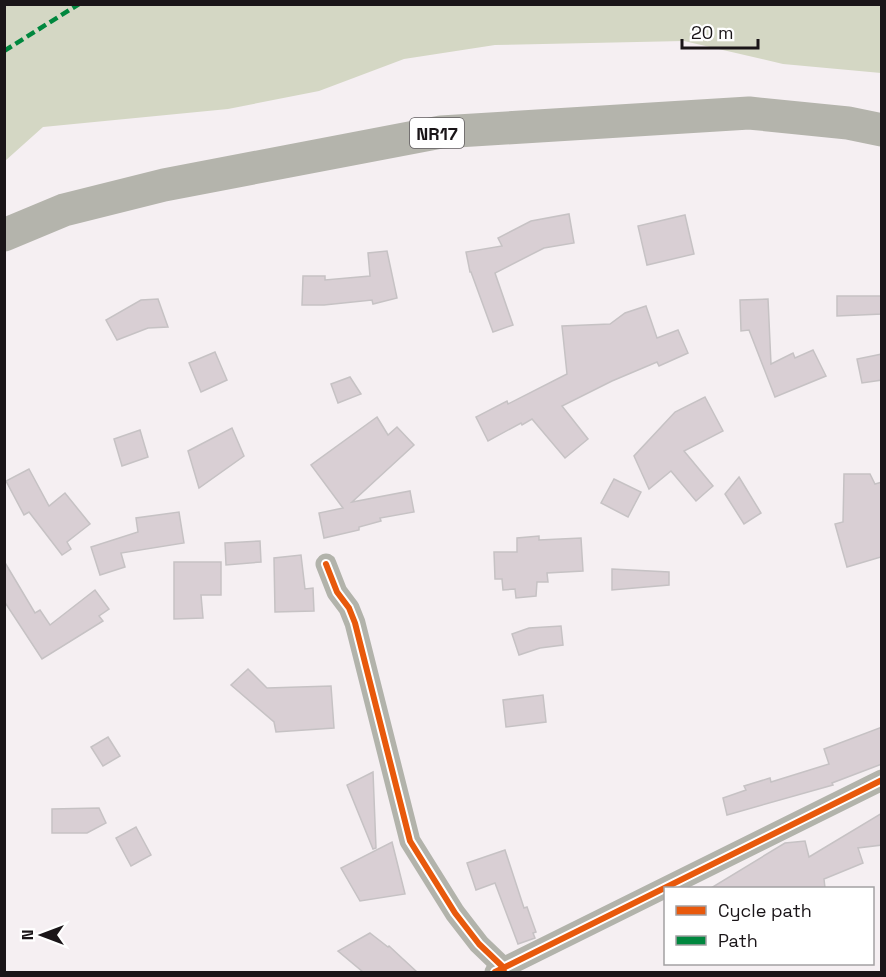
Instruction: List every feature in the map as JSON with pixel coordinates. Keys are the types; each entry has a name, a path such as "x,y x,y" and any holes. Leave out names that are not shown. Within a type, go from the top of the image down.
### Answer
{"main road":[{"name":"NR17","path":"4,235 63,210 164,184 441,132 749,113 848,123 882,130"}],"street":[{"path":"326,564 337,592 349,608 355,623 411,841 456,914 501,971 664,889"},
{"path":"669,887 882,780"}],"green space":[{"path":"5,4 881,5 881,73 783,64 684,41 495,45 404,59 319,91 228,109 43,127 5,161"}],"building":[{"path":"569,214 574,243 544,248 495,273 513,325 493,332 470,272 466,252 502,246 498,238 531,221"},
{"path":"685,215 694,254 647,265 638,226"},
{"path":"387,251 397,298 373,304 372,300 302,305 303,276 325,276 325,280 370,276 368,253"},
{"path":"837,296 882,296 882,314 837,316"},
{"path":"158,299 168,327 148,328 117,340 106,320 141,300"},
{"path":"768,299 771,364 793,353 795,358 813,350 826,376 775,397 749,330 741,331 740,300"},
{"path":"646,306 657,338 678,330 688,353 659,366 657,362 562,406 588,439 565,458 532,419 488,441 476,417 507,401 508,404 567,374 562,326 610,324 625,313"},
{"path":"215,352 227,380 201,392 189,363"},
{"path":"882,354 882,380 862,383 857,359"},
{"path":"350,377 361,394 338,403 331,384"},
{"path":"705,397 723,431 684,451 713,486 696,501 671,471 649,489 634,456 675,412"},
{"path":"377,417 388,435 397,427 414,445 352,502 410,491 414,512 380,518 381,521 359,527 359,530 324,538 319,513 343,508 311,465"},
{"path":"232,428 244,456 199,488 188,451"},
{"path":"140,430 148,457 122,466 114,439"},
{"path":"29,469 49,506 65,493 90,524 67,542 71,549 62,555 29,512 24,515 6,481"},
{"path":"844,474 870,474 875,484 882,482 881,557 847,567 835,524 843,522"},
{"path":"739,477 761,513 744,524 725,494"},
{"path":"614,479 641,492 628,517 601,503"},
{"path":"179,512 184,543 121,553 125,567 100,575 91,547 138,532 136,518"},
{"path":"539,536 539,540 581,538 583,571 547,573 548,582 537,582 536,596 516,598 515,589 503,590 502,579 495,579 494,552 517,552 517,538"},
{"path":"260,541 261,562 226,565 225,543"},
{"path":"301,555 305,589 313,588 314,611 275,612 274,558"},
{"path":"4,561 35,613 40,610 50,625 95,590 109,609 99,616 103,621 42,659 4,601"},
{"path":"174,562 221,562 221,595 201,595 203,618 174,619"},
{"path":"612,569 669,572 669,585 612,590"},
{"path":"561,626 563,645 540,648 519,655 512,634 529,628"},
{"path":"248,669 267,688 331,686 334,728 276,732 274,722 231,685"},
{"path":"543,695 546,722 506,727 503,700"},
{"path":"882,727 882,764 832,783 833,785 727,815 723,798 746,790 744,786 770,778 771,782 829,764 824,749"},
{"path":"108,737 120,756 103,766 91,747"},
{"path":"373,772 376,848 373,849 347,785"},
{"path":"99,808 106,823 87,833 52,833 52,809"},
{"path":"882,813 882,845 858,848 863,863 824,879 825,887 713,887 785,843 805,841 809,857"},
{"path":"136,827 151,855 131,866 116,838"},
{"path":"392,842 405,894 360,901 341,868"},
{"path":"505,850 524,908 527,907 536,932 533,933 535,938 518,944 495,883 476,890 467,863"},
{"path":"370,933 389,946 417,972 363,972 338,951"}],"marked path":[{"path":"4,51 79,4"}],"cycle path":[{"path":"326,564 337,592 349,608 355,623 410,841 455,913 479,944 503,967 504,972"},
{"path":"666,887 882,780"},
{"path":"495,972 664,888"}]}
